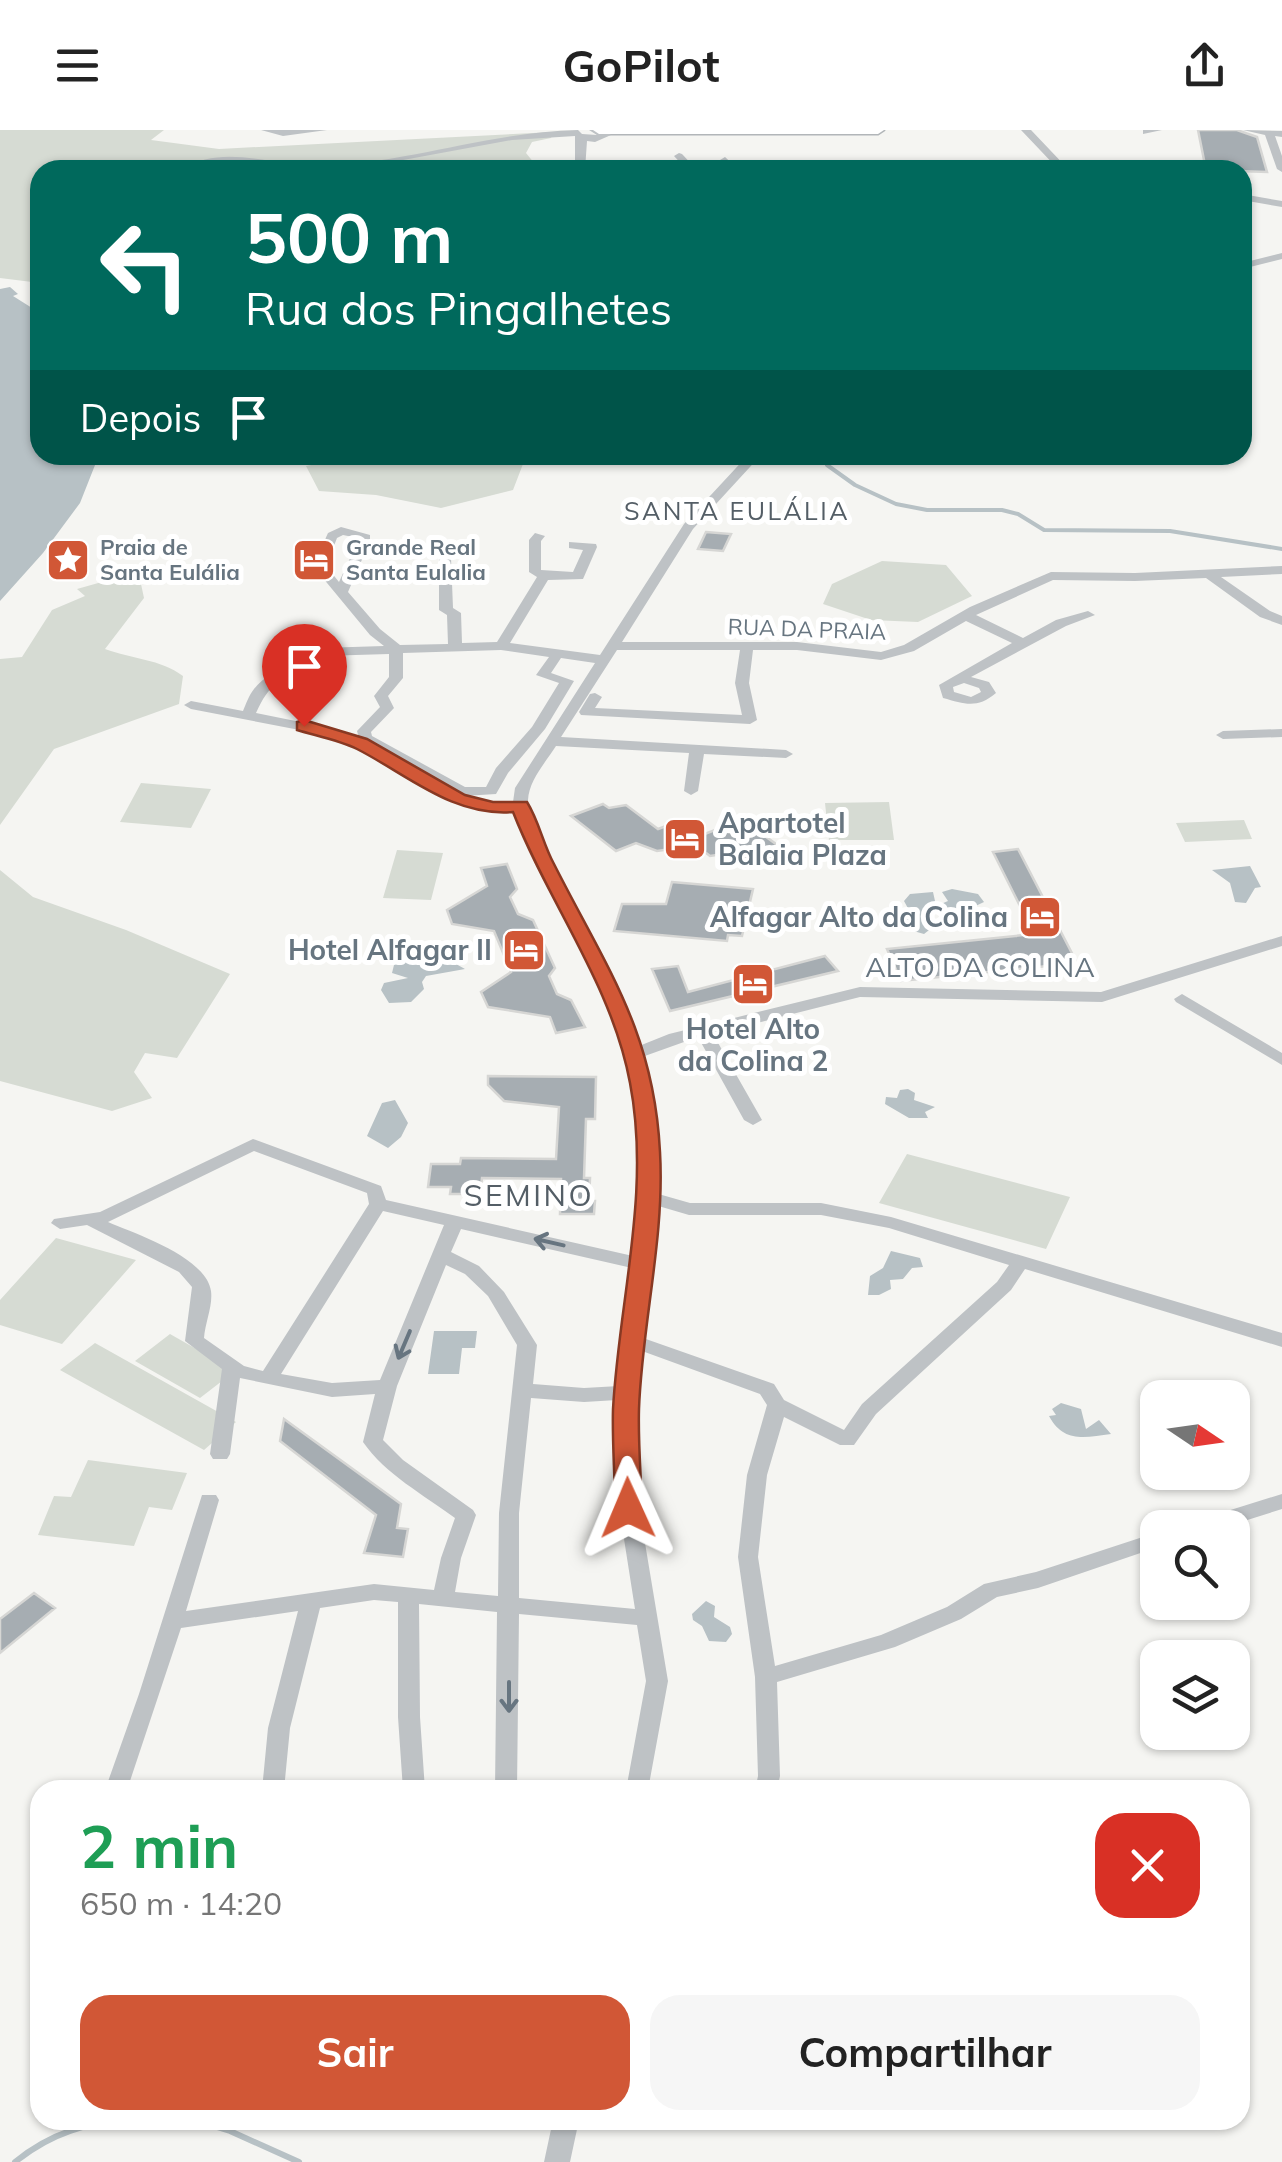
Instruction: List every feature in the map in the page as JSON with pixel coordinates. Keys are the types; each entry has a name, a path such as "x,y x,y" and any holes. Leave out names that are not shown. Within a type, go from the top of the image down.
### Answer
{"main road":[{"path":"590,134 878,130"}],"street":[{"path":"266,130 294,134 322,130"},
{"path":"1026,130 1054,160"},
{"path":"1248,130 1282,134"},
{"path":"1268,132 1282,168"},
{"path":"375,160 510,135 590,134 583,160"},
{"path":"1058,148 1069,160"},
{"path":"679,156 683,160"},
{"path":"1252,198 1282,204"},
{"path":"1252,264 1282,256"},
{"path":"639,1780 657,1681 628,1508 628,1392 646,1222 647,1118 626,1025 593,952 542,862 520,806 522,788 688,527 746,465"},
{"path":"342,591 364,541 364,535 352,531 332,536 318,566 387,647 396,678 382,696 387,708 364,732 366,738 450,786 475,793 491,791 498,784 501,771 538,729 567,681 544,675 556,656"},
{"path":"538,536 535,572 544,576 578,576 591,547 574,546"},
{"path":"440,553 446,558 446,610 454,613 447,646"},
{"name":"RUA DA PRAIA","path":"612,646 798,646 882,656 909,648 965,615 1050,576 1282,570"},
{"path":"1210,574 1265,614 1282,620"},
{"path":"501,646 544,576"},
{"path":"965,615 1024,644"},
{"path":"978,676 989,693 972,702 948,696 944,688 950,682 978,676 1061,622 1088,616"},
{"path":"595,697 586,712 750,720 742,683 747,645"},
{"path":"289,654 387,647 501,646 600,666"},
{"path":"248,716 259,691 282,672 304,673"},
{"path":"191,705 340,734 458,799 493,808 520,806"},
{"path":"1223,735 1282,734"},
{"path":"551,741 786,754"},
{"path":"691,792 697,750"},
{"name":"ALTO DA COLINA","path":"635,1054 675,1038 860,992 1102,997 1282,941"},
{"path":"1182,999 1282,1060"},
{"path":"626,1025 675,1038"},
{"path":"703,1031 754,1120"},
{"path":"60,1223 104,1216 253,1145 375,1190 378,1204 268,1380"},
{"path":"647,1196 689,1208 820,1208 891,1222 1282,1340"},
{"path":"378,1204 642,1264"},
{"path":"646,1222 689,1208"},
{"path":"89,1219 191,1268 201,1286 202,1300 195,1342 232,1366 268,1380 332,1390 387,1386"},
{"path":"443,1598 450,1558 466,1516 396,1465 373,1442 387,1386 455,1220"},
{"path":"442,1255 472,1270 494,1292 527,1345 509,1514 506,1780"},
{"path":"633,1341 767,1389 776,1405 847,1440 869,1408 1004,1286 1021,1262"},
{"path":"220,1454 232,1366"},
{"path":"522,1390 584,1395 628,1392"},
{"path":"769,1780 766,1677 748,1557 757,1474 776,1405"},
{"path":"119,1780 173,1621 208,1500"},
{"path":"1250,1512 1282,1502"},
{"path":"766,1677 887,1641 954,1613 991,1590 1038,1580 1140,1546"},
{"path":"173,1621 374,1592 649,1618"},
{"path":"408,1594 406,1737 412,1780"},
{"path":"273,1780 280,1728 311,1602"},
{"path":"557,2162 564,2130"}],"shaded area":[{"path":"0,130 164,130 151,140 219,149 553,132 551,138 532,142 526,153 532,160 30,160 30,282 0,278"},
{"path":"10,287 18,294 13,296 30,307 30,465 95,465 80,503 0,601 0,289"},
{"path":"523,465 513,490 441,508 376,495 319,491 306,466"},
{"path":"882,561 946,565 972,596 918,622 871,620 823,604 832,584"},
{"path":"123,576 141,584 144,598 105,649 155,663 183,676 179,704 54,749 0,825 0,659 22,657 52,610 85,596 77,589"},
{"path":"141,783 211,789 191,828 120,822"},
{"path":"889,802 894,840 829,840 825,803"},
{"path":"1244,820 1252,839 1185,842 1176,823"},
{"path":"397,850 443,853 431,900 383,898"},
{"path":"1250,866 1261,887 1255,888 1246,903 1235,902 1230,883 1212,870"},
{"path":"0,870 33,897 126,930 230,974 177,1058 145,1053 134,1072 152,1098 112,1111 0,1081"},
{"path":"952,889 978,894 984,902 967,910 932,912 929,915 933,927 924,934 896,926 897,920 910,912 904,901 910,894 933,892 935,901 941,904 948,901 942,892"},
{"path":"446,954 459,956 456,964 465,969 426,976 422,982 424,989 411,1002 389,1003 381,990 384,983 408,978 392,973 394,965"},
{"path":"900,1090 915,1093 914,1100 935,1107 925,1112 928,1118 909,1118 885,1104 886,1097 897,1098"},
{"path":"395,1100 408,1123 401,1137 388,1148 367,1136 382,1103"},
{"path":"907,1154 1070,1197 1046,1249 879,1203"},
{"path":"56,1238 136,1260 62,1344 0,1325 0,1300"},
{"path":"891,1251 920,1258 923,1267 912,1268 903,1279 890,1280 891,1289 868,1295 870,1276 883,1268"},
{"path":"434,1331 477,1331 475,1348 462,1348 459,1374 428,1374"},
{"path":"170,1334 235,1371 200,1398 135,1361"},
{"path":"95,1343 236,1422 204,1450 60,1370"},
{"path":"1061,1403 1081,1409 1086,1429 1099,1420 1111,1434 1076,1437 1062,1431 1049,1416 1056,1415 1052,1409"},
{"path":"88,1460 187,1473 172,1510 149,1507 134,1546 38,1535 54,1496 71,1497"},
{"path":"706,1601 715,1606 714,1617 730,1627 732,1634 726,1642 709,1641 702,1626 693,1620 692,1614"}],"building":[{"path":"1198,130 1237,130 1257,137 1267,172 1252,172 1252,160 1204,160"},
{"path":"706,532 731,534 723,551 698,549"},
{"name":"Apartotel Balaia Plaza","path":"603,804 609,808 626,805 658,829 669,825 681,833 693,829 702,835 715,830 740,834 758,831 791,855 760,867 749,866 730,853 710,856 701,849 687,855 678,848 657,851 636,843 616,851 571,816"},
{"name":"Alfagar Alto da Colina","path":"1018,849 1077,963 901,981 887,949 1034,934 993,852"},
{"name":"Hotel Alfagar II","path":"507,864 517,889 510,897 518,914 533,920 555,968 549,976 557,994 571,1000 585,1027 556,1033 550,1017 488,1007 481,992 511,972 494,931 452,924 447,910 487,886 481,868"},
{"path":"672,882 753,889 742,936 728,935 727,941 614,931 622,904 666,904"},
{"name":"Hotel Alto da Colina 2","path":"825,956 838,971 670,1011 652,969 678,966 688,992"},
{"path":"488,1076 596,1077 595,1119 586,1119 584,1178 590,1178 589,1201 595,1201 594,1214 560,1214 561,1179 482,1178 481,1187 474,1187 473,1194 450,1194 451,1187 428,1187 431,1164 460,1164 461,1158 556,1159 559,1107 504,1101 488,1085"},
{"path":"284,1419 401,1504 397,1528 408,1529 403,1557 364,1553 376,1515 280,1441"},
{"path":"34,1593 55,1608 0,1653 0,1619"}],"waterway":[{"path":"827,465 831,468"},
{"path":"827,465 855,485 896,504 927,510 1002,510 1018,514 1044,530 1170,531 1282,549"},
{"path":"15,2162 42,2143 74,2130"},
{"path":"227,2130 299,2162"}],"place":[{"name":"Praia de Santa Eulália","path":"68,560"},
{"name":"Grande Real Santa Eulalia","path":"314,560"},
{"name":"Apartotel Balaia Plaza","path":"685,839"},
{"name":"Alfagar Alto da Colina","path":"1040,917"},
{"name":"Hotel Alfagar II","path":"524,950"},
{"name":"Hotel Alto da Colina 2","path":"753,984"}],"district":[{"name":"SANTA EULÁLIA","path":"737,511"},
{"name":"SEMINO","path":"529,1196"}],"route":[{"path":"304,726 360,743 458,799 493,808 520,806 542,862 593,952 626,1025 642,1084 649,1154 646,1222 626,1409 628,1508"}]}
